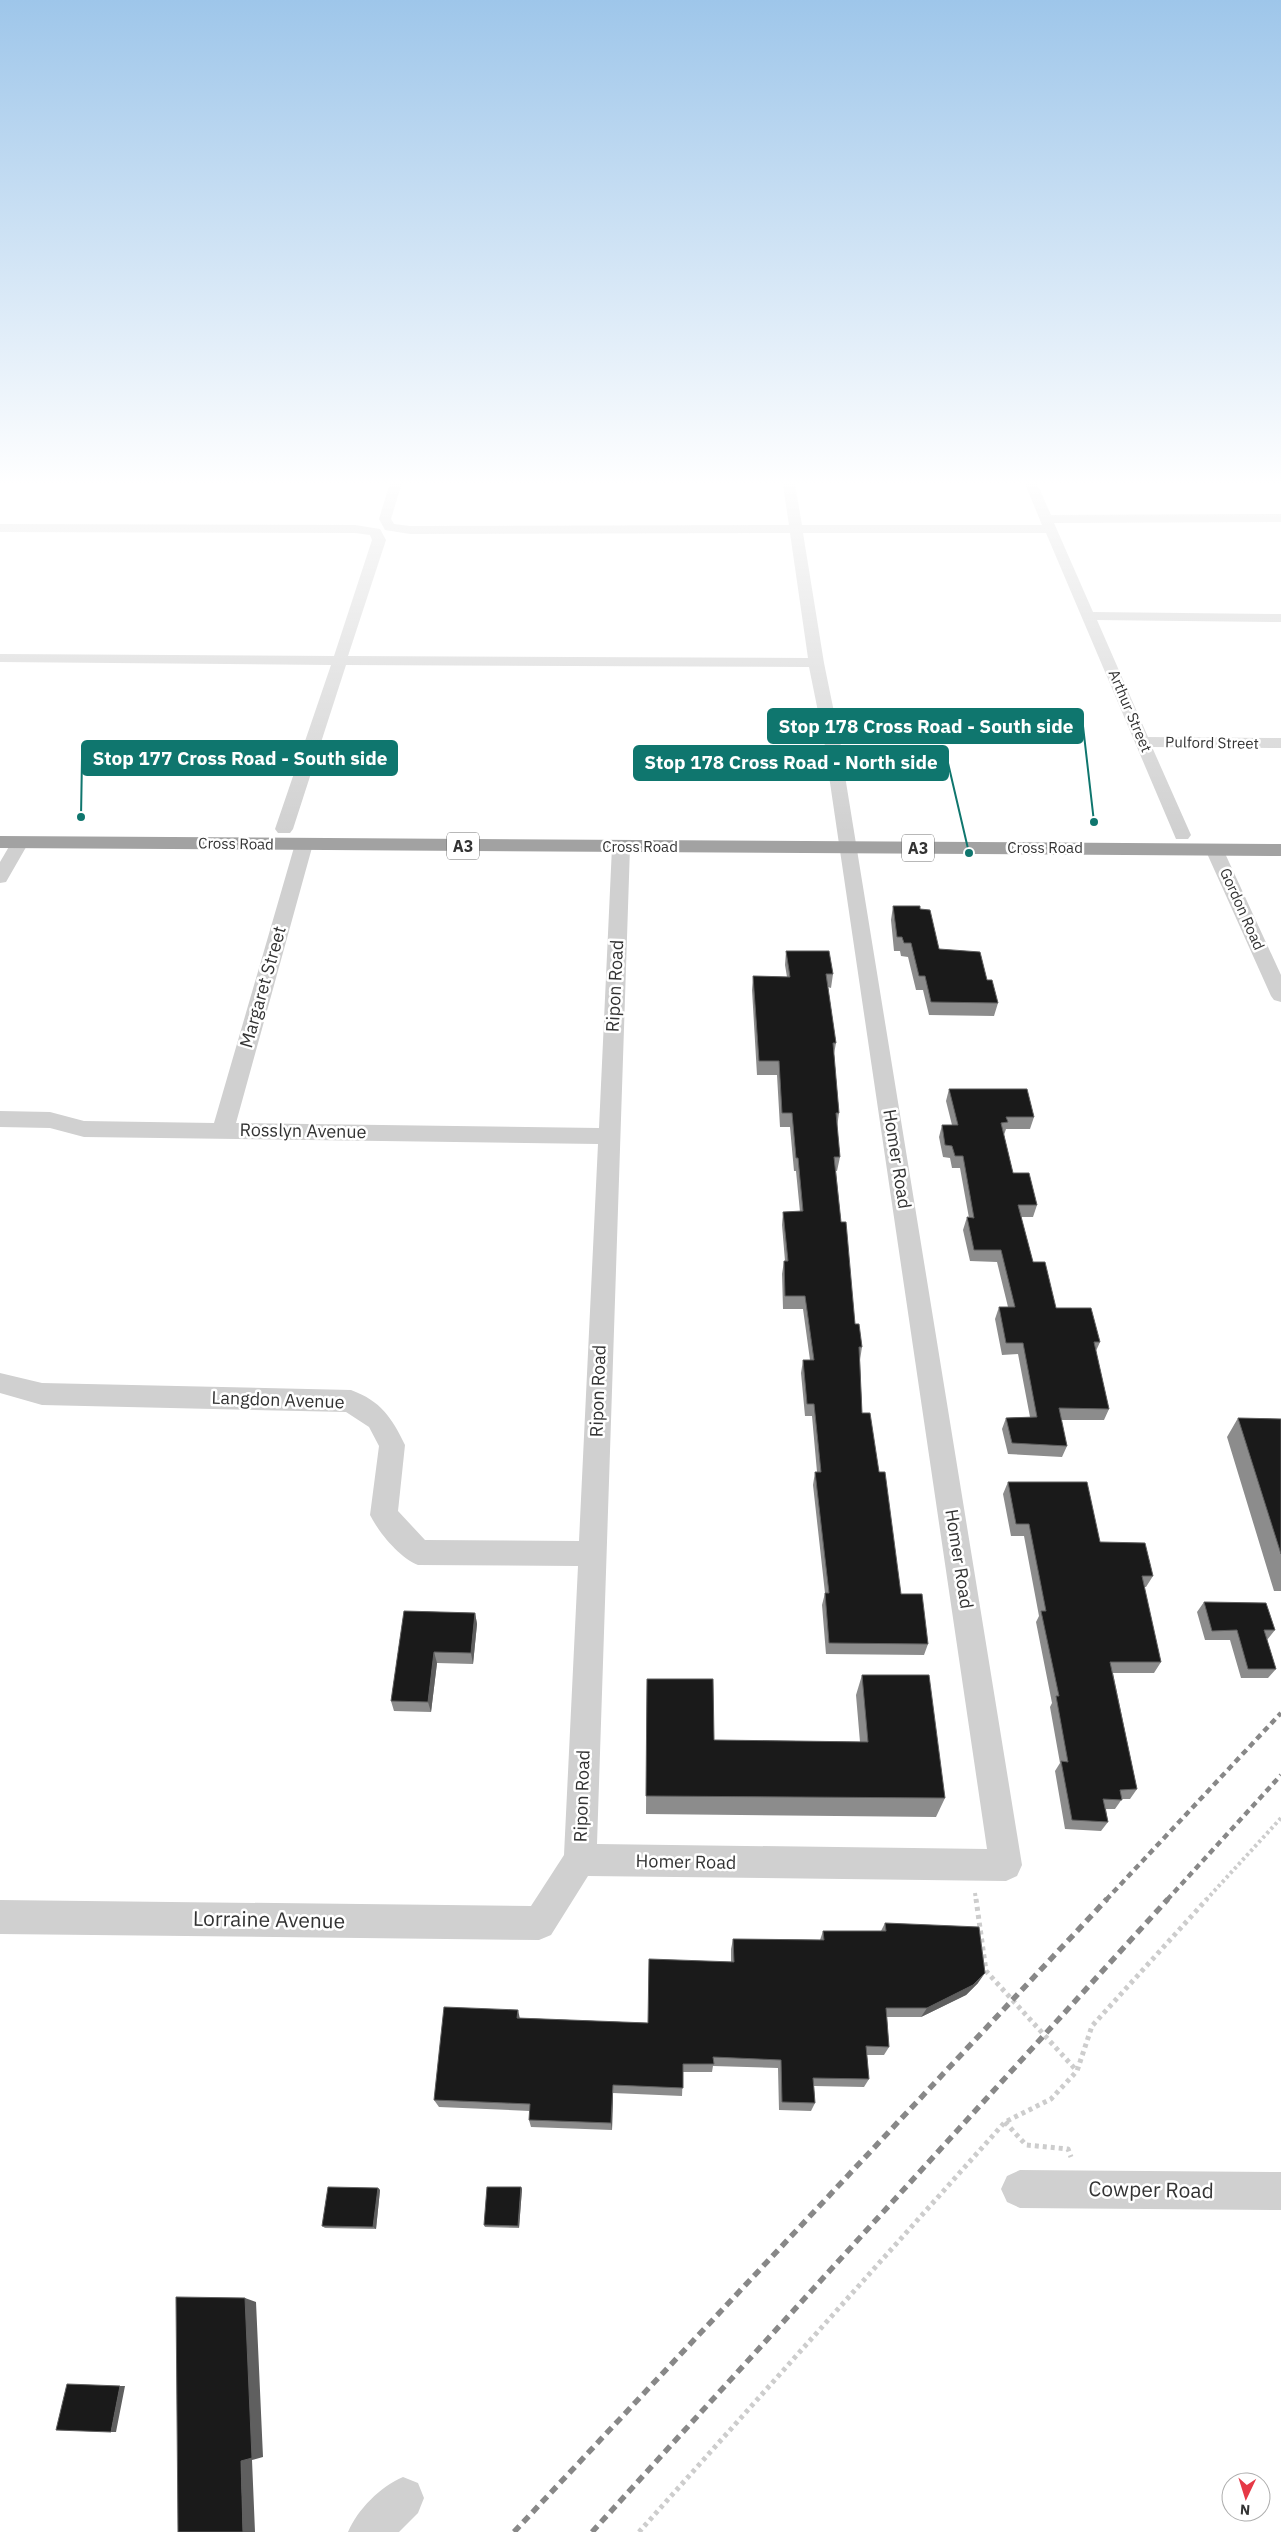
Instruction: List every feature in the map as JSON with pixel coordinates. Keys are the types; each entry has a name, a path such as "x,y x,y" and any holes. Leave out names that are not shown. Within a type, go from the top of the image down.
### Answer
{"highway":[{"name":"Cross Road","path":"0,828 16,837 262,844 621,839 848,840 1281,850"},
{"path":"262,844 284,829 304,844 332,829"},
{"name":"Cross Road","path":"16,837 332,829 621,839"},
{"name":"Cross Road","path":"848,840 1182,834 1281,835"},
{"path":"1182,834 1214,849"}],"street":[{"path":"284,829 360,597"},
{"path":"806,597 816,663 835,756"},
{"name":"Arthur Street","path":"1081,597 1182,834"},
{"path":"1089,616 1281,618"},
{"path":"0,658 816,663"},
{"name":"Pulford Street","path":"1143,742 1281,743"},
{"path":"837,776 848,840"},
{"path":"0,878 16,837"},
{"name":"Ripon Road","path":"539,1923 580,1860 621,839"},
{"name":"Homer Road","path":"580,1860 1006,1865 848,840"},
{"name":"Margaret Street","path":"223,1130 304,844"},
{"name":"Gordon Road","path":"1214,849 1281,996"},
{"name":"Rosslyn Avenue","path":"0,1119 50,1120 84,1129 608,1136"},
{"name":"Langdon Avenue","path":"0,1382 42,1394 351,1401 378,1419 392,1445 384,1515 418,1552 592,1554"},
{"name":"Lorraine Avenue","path":"0,1917 539,1923"},
{"name":"Cowper Road","path":"1020,2188 1281,2192"},
{"path":"370,2532 403,2498"}],"path":[{"path":"639,2532 1005,2122 1051,2099 1077,2071 1092,2026 1281,1818"},
{"path":"971,1865 986,1971 1077,2071"},
{"path":"1005,2122 1026,2145 1068,2149 1084,2190"}],"building":[{"path":"893,906 920,906 920,909 930,910 939,949 980,952 987,980 992,980 998,1003 931,1002 925,976 919,976 911,943 904,943 902,937 897,937"},
{"path":"786,951 829,951 833,974 826,974 836,1043 833,1043 839,1113 836,1113 840,1157 834,1157 841,1222 846,1222 855,1324 859,1324 862,1347 859,1347 862,1413 870,1413 879,1472 885,1472 901,1594 922,1594 928,1644 829,1643 825,1593 829,1593 815,1472 821,1472 814,1404 807,1404 803,1360 814,1360 805,1296 785,1296 784,1261 788,1261 783,1212 803,1211 798,1158 796,1158 792,1113 782,1113 779,1061 759,1061 753,976 790,977"},
{"path":"949,1089 1027,1089 1034,1117 1006,1117 1008,1122 1001,1123 1013,1173 1029,1173 1037,1205 1018,1205 1033,1262 1045,1262 1056,1308 1091,1308 1100,1342 1094,1342 1109,1409 1059,1408 1067,1446 1012,1443 1006,1418 1037,1417 1023,1343 1006,1343 999,1307 1015,1307 1001,1250 974,1250 967,1217 974,1218 963,1156 955,1156 952,1146 945,1145 942,1125 958,1125"},
{"path":"1238,1418 1281,1419 1281,1554"},
{"path":"1008,1482 1087,1482 1100,1542 1145,1543 1153,1576 1142,1576 1161,1662 1110,1662 1137,1789 1120,1790 1122,1800 1103,1799 1108,1822 1072,1820 1061,1761 1068,1762 1056,1696 1059,1696 1041,1611 1046,1611 1029,1524 1016,1524"},
{"path":"1204,1602 1266,1603 1275,1630 1264,1630 1276,1669 1248,1669 1237,1630 1212,1631"},
{"path":"404,1611 475,1613 471,1653 434,1652 428,1702 391,1701"},
{"path":"862,1675 929,1675 945,1798 646,1796 647,1679 713,1679 714,1740 868,1742"},
{"path":"885,1923 979,1927 985,1973 973,1985 927,2008 886,2008 889,2047 866,2046 869,2079 813,2078 815,2103 782,2102 781,2060 713,2057 714,2064 683,2064 683,2088 613,2085 611,2123 529,2120 530,2104 434,2100 444,2007 518,2010 517,2018 648,2023 649,1959 734,1962 733,1939 824,1940 823,1931 886,1931"},
{"path":"328,2187 378,2188 373,2227 322,2226"},
{"path":"487,2187 521,2187 518,2226 484,2225"},
{"path":"176,2297 245,2298 252,2458 241,2461 243,2532 178,2532"},
{"path":"67,2384 120,2386 111,2432 56,2430"}],"railway":[{"path":"1106,1900 1281,1713"},
{"path":"1167,1900 1281,1775"},
{"path":"514,2532 1107,1899"},
{"path":"592,2532 1168,1899"}],"place":[{"name":"Stop 177 Cross Road - South side","path":"81,817"},
{"name":"Stop 178 Cross Road - South side","path":"1094,822"},
{"name":"Stop 178 Cross Road - North side","path":"969,853"}]}
